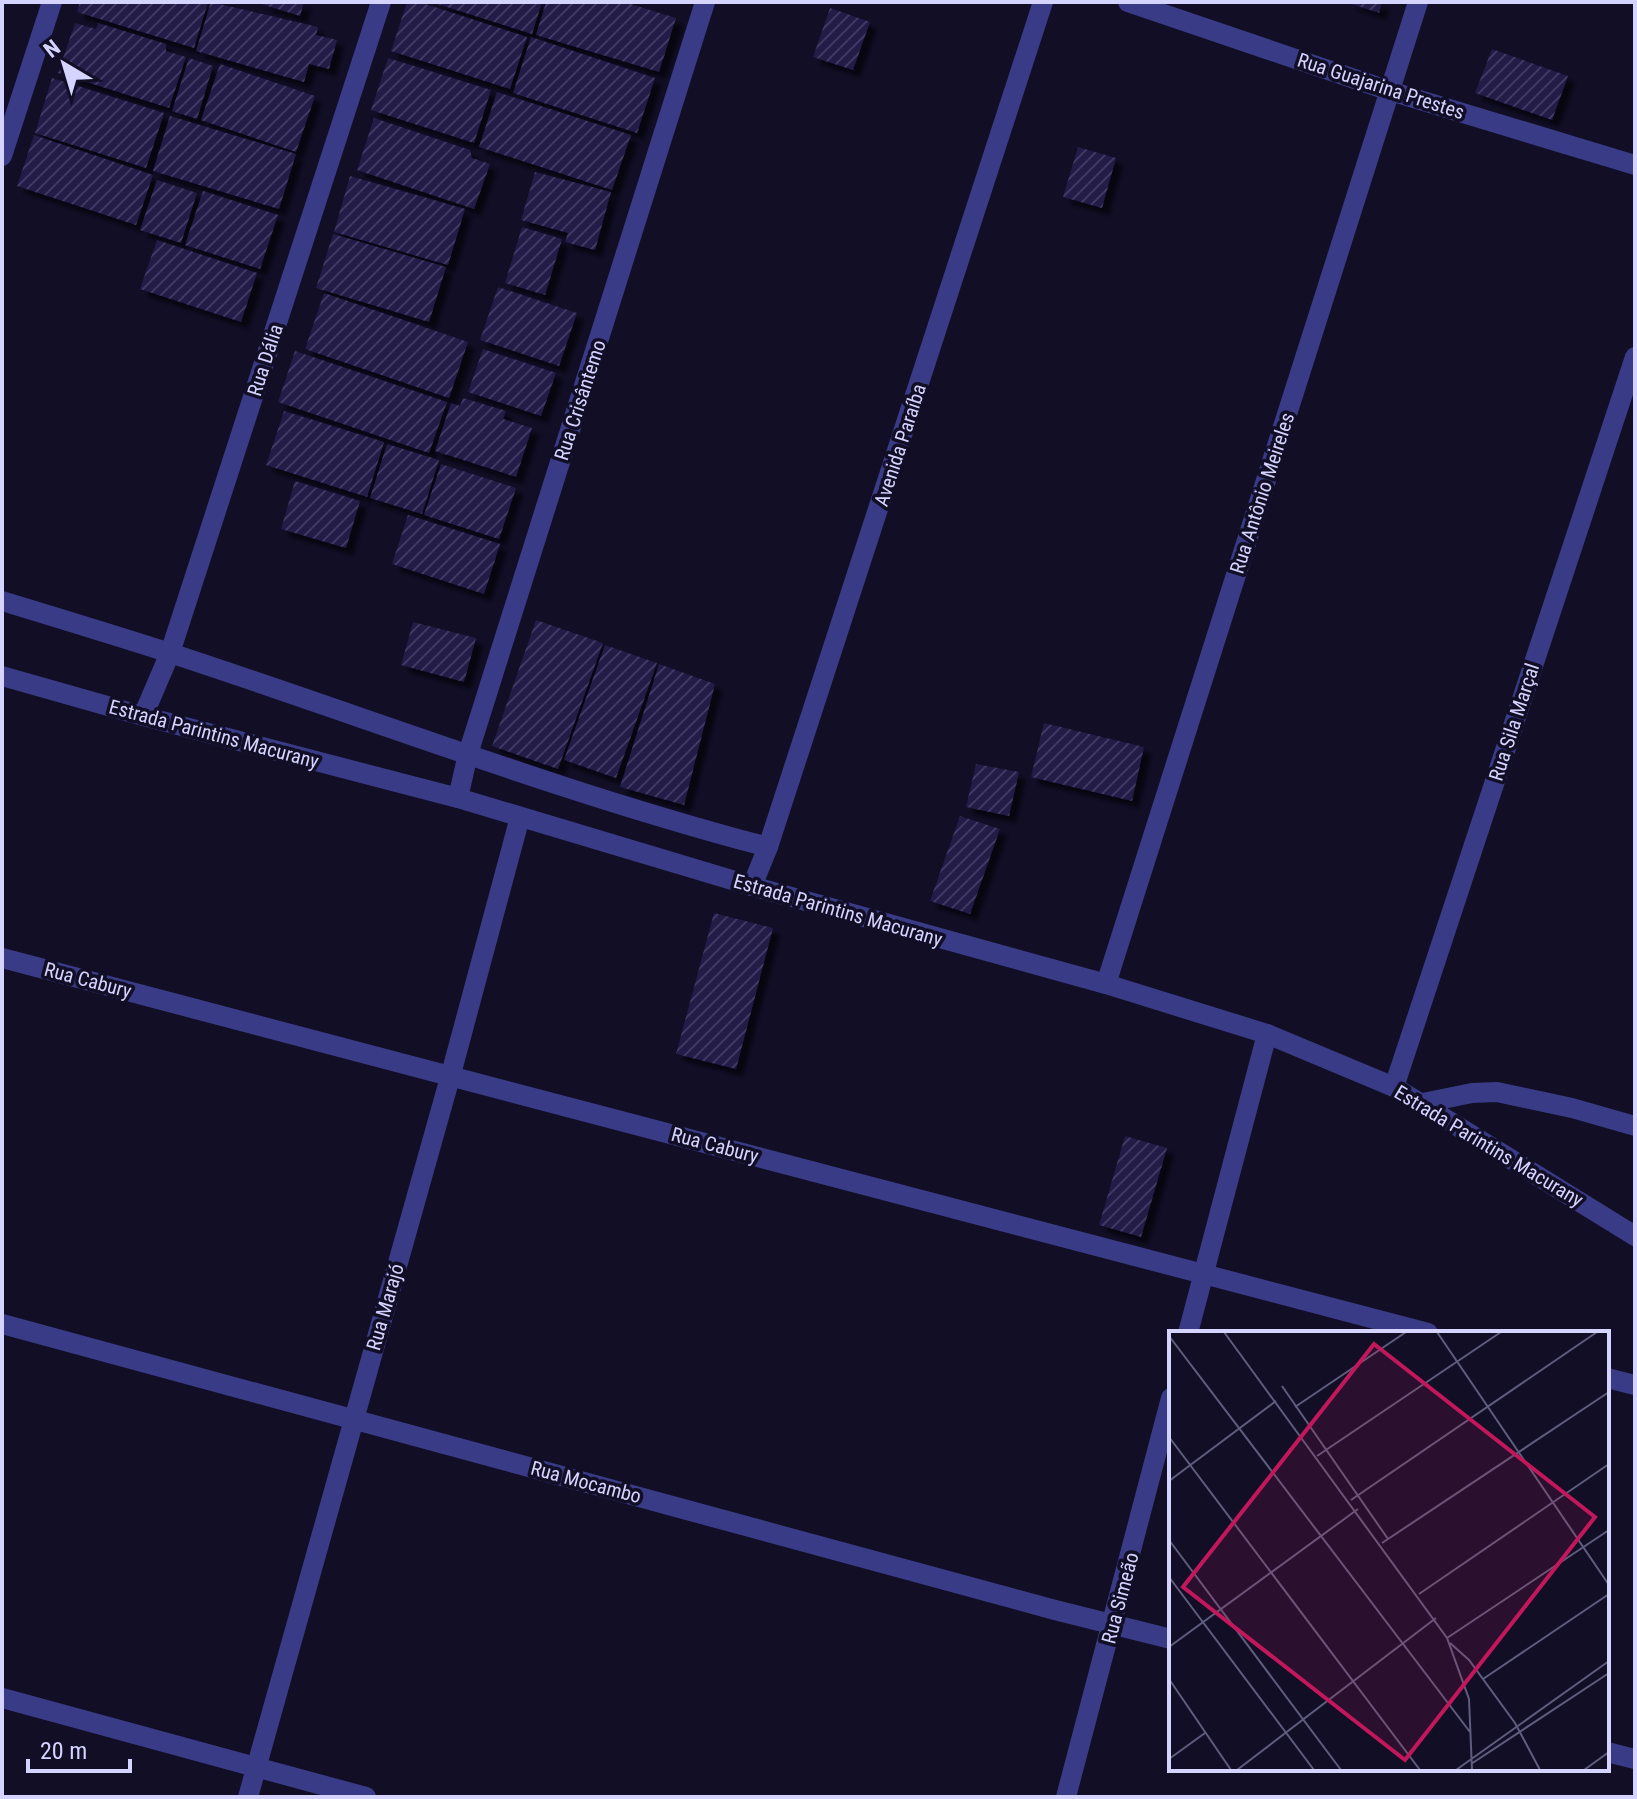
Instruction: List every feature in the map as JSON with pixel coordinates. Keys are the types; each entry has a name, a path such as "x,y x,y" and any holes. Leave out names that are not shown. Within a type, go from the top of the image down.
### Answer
{"street":[{"path":"2,156 52,2"},
{"name":"Rua Dália","path":"143,716 170,653 381,2"},
{"name":"Rua Crisântemo","path":"458,798 468,754 705,2"},
{"name":"Avenida Paraíba","path":"752,886 768,847 1043,2"},
{"name":"Rua Guajarina Prestes","path":"1128,2 1390,91 1635,165"},
{"name":"Rua Antônio Meireles","path":"1106,984 1418,2"},
{"name":"Rua Sila Marçal","path":"1394,1087 1635,357"},
{"name":"Estrada Parintins Macurany","path":"2,601 170,653 682,824 768,847"},
{"name":"Estrada Parintins Macurany","path":"2,676 458,798 752,886 1106,984 1267,1034 1394,1087 1635,1236"},
{"name":"Rua Marajó","path":"248,1797 520,817"},
{"name":"Rua Cabury","path":"2,958 1420,1331"},
{"path":"1188,1331 1267,1034"},
{"path":"1423,1103 1472,1093 1497,1092 1572,1108 1635,1126"},
{"name":"Rua Mocambo","path":"2,1324 1169,1638"},
{"path":"1609,1378 1635,1385"},
{"name":"Rua Simeão","path":"1066,1797 1169,1406"},
{"path":"2,1698 366,1797"},
{"path":"1609,1752 1635,1759"}],"building":[{"path":"80,2 208,2 194,48 77,12"},
{"path":"211,2 318,27 316,35 337,40 329,69 309,64 304,82 196,51"},
{"path":"255,2 304,2 300,16"},
{"path":"407,2 419,2 527,37 510,89 391,51"},
{"path":"431,2 542,2 532,34"},
{"path":"546,2 624,2 676,18 659,72 536,35"},
{"path":"1346,2 1382,2 1379,13"},
{"path":"830,8 870,22 853,70 813,57"},
{"path":"75,23 96,29 98,23 166,44 166,51 186,57 169,108 58,73"},
{"path":"531,37 655,78 637,133 513,93"},
{"path":"1492,49 1568,76 1552,120 1475,93"},
{"path":"189,58 213,66 197,119 172,111"},
{"path":"388,58 491,90 474,143 371,110"},
{"path":"220,64 315,96 296,152 201,120"},
{"path":"52,78 164,113 146,168 35,133"},
{"path":"497,92 631,135 612,190 479,147"},
{"path":"170,116 296,154 279,209 153,171"},
{"path":"374,118 470,150 472,158 490,164 474,209 357,170"},
{"path":"34,135 153,175 136,225 17,186"},
{"path":"1078,147 1116,158 1102,208 1063,197"},
{"path":"535,172 611,192 595,250 565,242 568,233 521,220"},
{"path":"350,176 465,209 448,265 334,232"},
{"path":"157,180 197,193 181,243 140,230"},
{"path":"203,191 278,215 260,269 185,245"},
{"path":"522,227 562,239 545,295 505,283"},
{"path":"333,234 446,267 429,322 316,288"},
{"path":"157,240 257,273 241,322 140,289"},
{"path":"498,287 577,313 559,366 480,340"},
{"path":"324,293 468,342 449,398 305,349"},
{"path":"483,349 556,373 541,416 468,392"},
{"path":"295,351 447,402 429,453 278,402"},
{"path":"463,398 506,411 503,419 532,428 516,477 435,451 451,403 460,406"},
{"path":"284,411 384,442 367,497 266,465"},
{"path":"387,444 439,460 422,514 370,498"},
{"path":"441,464 516,488 499,539 424,515"},
{"path":"295,481 360,501 346,548 281,529"},
{"path":"408,515 500,544 484,594 392,564"},
{"path":"536,620 603,643 558,769 492,746"},
{"path":"413,622 476,638 464,682 401,665"},
{"path":"605,645 657,663 616,778 564,760"},
{"path":"659,664 715,684 684,805 620,787"},
{"path":"1044,723 1144,747 1132,801 1031,777"},
{"path":"976,764 1019,772 1009,816 966,807"},
{"path":"960,816 1000,829 970,914 930,901"},
{"path":"714,913 773,928 736,1069 676,1054"},
{"path":"1125,1136 1167,1148 1141,1237 1099,1225"}]}
